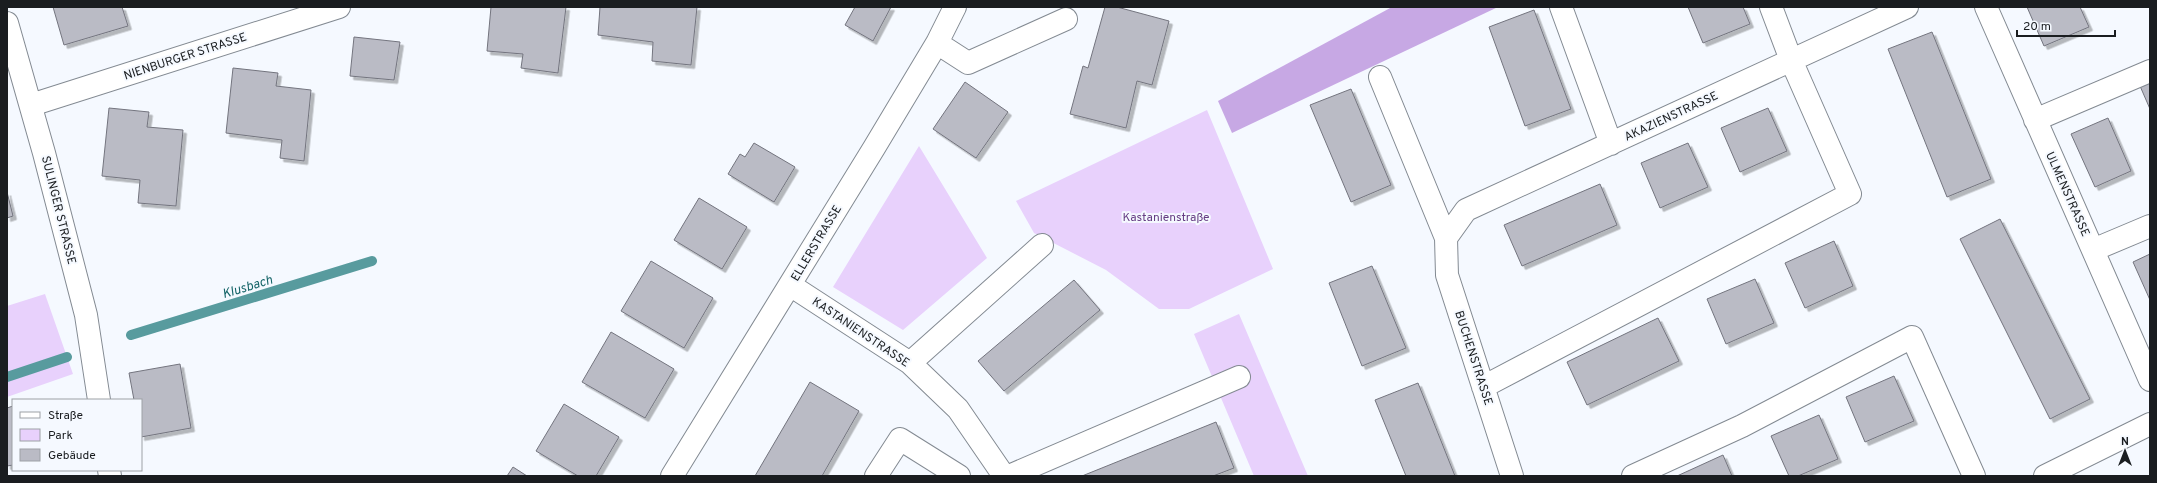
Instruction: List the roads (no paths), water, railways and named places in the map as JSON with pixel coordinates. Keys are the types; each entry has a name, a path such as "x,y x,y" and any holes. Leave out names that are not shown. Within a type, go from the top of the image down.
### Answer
{"street":[{"name":"NIENBURGER STRASSE","path":"31,105 339,7"},
{"name":"ELLERSTRASSE","path":"672,476 937,43 955,7"},
{"path":"1561,7 1611,144"},
{"path":"1483,387 1850,194 1792,60 1771,7"},
{"name":"AKAZIENSTRASSE","path":"1446,238 1466,210 1906,7"},
{"name":"ULMENSTRASSE","path":"1986,7 2150,380"},
{"path":"937,43 968,63 1066,19"},
{"name":"SULINGER STRASSE","path":"7,23 31,105 86,315 99,399"},
{"path":"2036,120 2150,72"},
{"path":"1380,77 1446,238"},
{"path":"2093,250 2150,226"},
{"name":"BUCHENSTRASSE","path":"1446,238 1447,275 1512,476"},
{"path":"910,363 1042,245"},
{"name":"KASTANIENSTRASSE","path":"790,285 910,363 958,409 1004,476"},
{"path":"1633,476 1742,426 1912,337 1974,476"},
{"path":"1009,476 1238,377"},
{"path":"2045,476 2150,424"},
{"path":"876,476 900,439 959,476"}],"waterway":[{"name":"Klusbach","path":"131,335 372,261"},
{"name":"Klusbach","path":"7,377 67,357"}],"park label":[{"name":"Kastanienstraße","path":"1166,217"}]}
